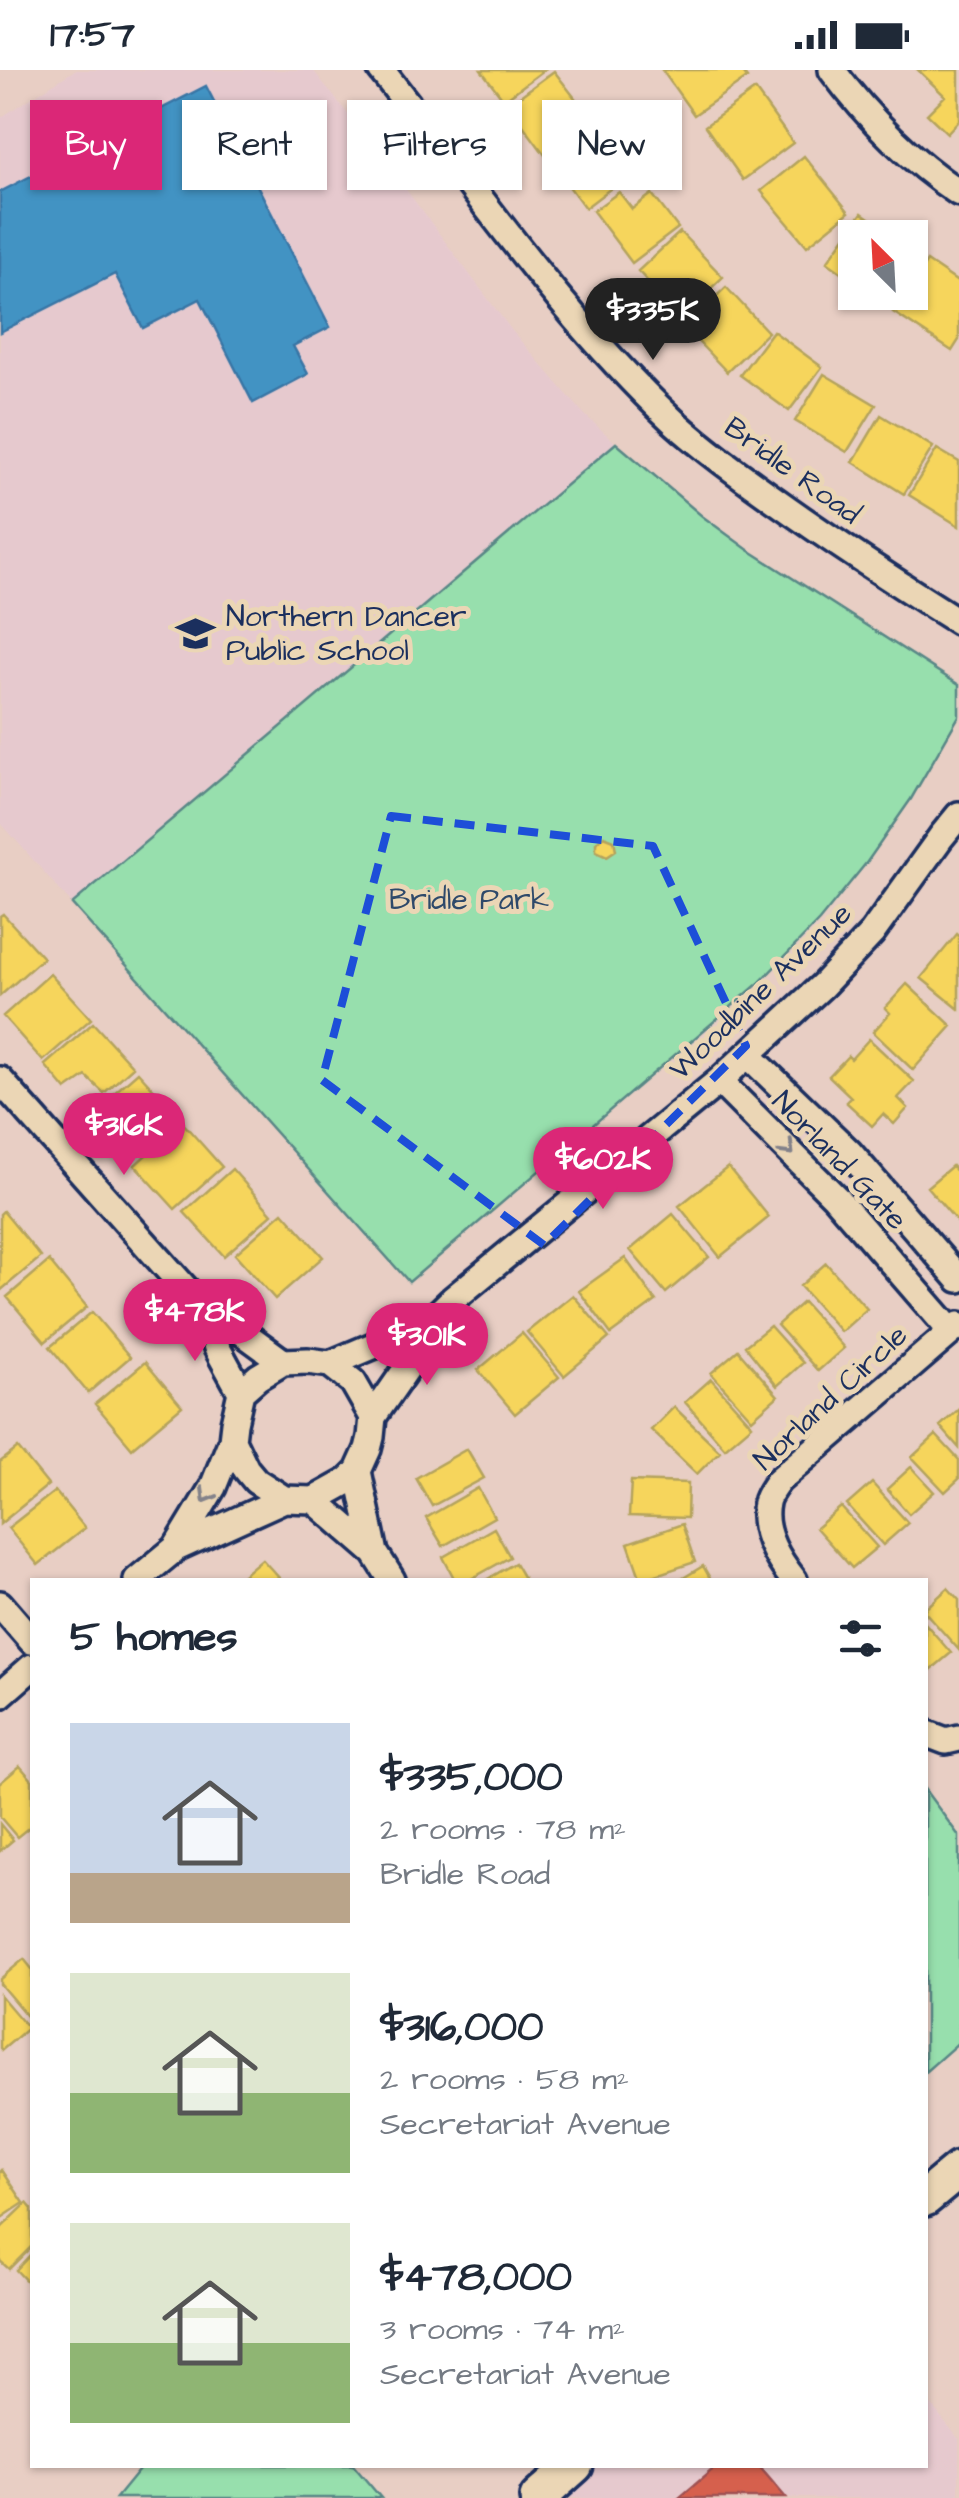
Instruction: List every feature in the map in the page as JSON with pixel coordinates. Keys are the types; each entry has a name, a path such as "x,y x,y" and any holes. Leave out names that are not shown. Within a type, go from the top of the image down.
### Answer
{"street":[{"name":"Bridle Road","path":"382,70 545,283 606,354 675,422 727,466 816,529 959,622"},
{"path":"832,70 894,141 959,193"},
{"name":"Woodbine Avenue","path":"941,837 959,796"},
{"name":"Woodbine Avenue","path":"373,1417 409,1365 422,1329 453,1299 718,1081 823,985 872,932 959,816"},
{"name":"Norland Gate","path":"748,1055 849,1152 959,1278"},
{"path":"0,1080 208,1312 283,1362"},
{"name":"Norland Gate","path":"718,1081 835,1197 955,1328"},
{"path":"208,1312 217,1348 241,1392"},
{"name":"Norland Circle","path":"792,1578 778,1559 767,1531 766,1503 778,1481 955,1328"},
{"name":"Woodbine Avenue","path":"330,1364 422,1329"},
{"path":"139,1578 176,1548 284,1499 314,1500 348,1481 358,1471 368,1449 373,1417 353,1382 330,1364 283,1362 241,1392 232,1440 213,1487 176,1548"},
{"path":"232,1440 256,1481 284,1499"},
{"path":"358,1471 375,1553"},
{"path":"314,1500 375,1553 391,1578"},
{"path":"0,1604 30,1639"},
{"path":"0,1695 30,1669"},
{"path":"928,1734 946,1741 959,1738"},
{"path":"928,2196 959,2170"},
{"path":"538,2498 572,2468"}],"highlighted area":[{"path":"391,816 653,846 746,1046 544,1245 322,1080"}],"shaded area":[{"name":"Northern Dancer Public School","path":"75,70 313,70 347,112 347,190 406,190 513,332 585,415 616,443 72,904 0,822 0,118"},
{"path":"928,2401 959,2439 959,2498 538,2498 572,2468 928,2468"}],"green space":[{"name":"Bridle Park","path":"616,443 747,549 959,685 959,716 911,799 867,862 819,921 759,983 409,1282 72,904"},
{"path":"928,1794 959,1836 959,2042 928,2069"},
{"path":"141,2468 356,2468 381,2498 116,2498"}],"building: Homes":[{"path":"481,70 544,70 504,100"},
{"path":"662,70 741,70 747,78 694,115"},
{"path":"918,70 959,70 959,120 947,133 927,114 945,96"},
{"path":"554,71 576,100 542,100 542,151 522,124 522,100 515,100"},
{"path":"755,90 793,143 743,180 705,126"},
{"path":"804,156 849,212 807,246 761,191"},
{"path":"572,190 609,190 585,208"},
{"path":"619,192 632,209 652,194 678,228 632,263 593,211"},
{"path":"680,232 723,277 681,317 638,271"},
{"path":"838,247 838,270 827,262"},
{"path":"928,262 959,283 959,340 952,351 893,312 928,310"},
{"path":"726,287 768,332 727,372 684,327"},
{"path":"773,331 822,367 789,411 740,375"},
{"path":"824,374 876,405 847,452 795,421"},
{"path":"881,415 933,447 904,494 853,462"},
{"path":"937,449 959,462 959,526 909,495"},
{"path":"604,836 614,840 616,850 607,856 596,851 596,842"},
{"path":"3,914 43,958 0,996 0,916"},
{"path":"959,936 959,1009 921,978"},
{"path":"50,974 91,1019 43,1061 3,1016"},
{"path":"907,984 952,1026 913,1070 873,1032 890,1013 885,1008"},
{"path":"93,1023 133,1067 104,1093 86,1076 66,1090 45,1065"},
{"path":"869,1039 914,1081 898,1098 908,1108 894,1124 883,1114 872,1126 846,1102 851,1097 829,1076"},
{"path":"138,1072 178,1116 130,1158 90,1114"},
{"path":"182,1122 222,1167 175,1209 135,1165"},
{"path":"952,1166 959,1174 959,1224 927,1187"},
{"path":"728,1167 769,1217 720,1257 679,1206"},
{"path":"232,1169 272,1214 224,1256 184,1212"},
{"path":"3,1211 41,1257 0,1291 0,1214"},
{"path":"283,1212 323,1257 275,1299 235,1254"},
{"path":"673,1214 709,1257 666,1293 630,1250"},
{"path":"625,1258 656,1301 611,1334 579,1291"},
{"path":"49,1261 87,1307 45,1342 7,1297"},
{"path":"826,1263 867,1309 841,1332 800,1286"},
{"path":"573,1295 609,1338 564,1376 527,1332"},
{"path":"803,1302 844,1348 818,1371 777,1325"},
{"path":"92,1312 130,1357 88,1393 50,1347"},
{"path":"770,1326 803,1363 777,1386 745,1346"},
{"path":"522,1333 559,1377 515,1414 478,1370"},
{"path":"738,1350 778,1396 752,1419 711,1373"},
{"path":"145,1362 182,1406 132,1448 95,1404"},
{"path":"711,1379 752,1425 725,1448 685,1402"},
{"path":"674,1407 720,1451 697,1474 651,1430"},
{"path":"959,1409 959,1448 940,1426"},
{"path":"936,1435 959,1460 959,1479 945,1492 912,1457"},
{"path":"18,1448 48,1485 0,1524 0,1462"},
{"path":"467,1449 484,1478 432,1506 416,1478"},
{"path":"911,1467 934,1492 909,1514 887,1489"},
{"path":"631,1481 688,1483 687,1518 629,1516"},
{"path":"872,1483 908,1523 883,1545 847,1505"},
{"path":"478,1488 494,1517 443,1546 426,1518"},
{"path":"55,1491 85,1528 38,1565 8,1528"},
{"path":"841,1507 877,1547 852,1568 816,1528"},
{"path":"682,1524 695,1562 640,1578 628,1543"},
{"path":"494,1528 510,1557 473,1578 454,1578 443,1557"},
{"path":"262,1559 279,1578 239,1578"},
{"path":"515,1563 524,1578 489,1578"},
{"path":"703,1566 710,1578 683,1578"},
{"path":"948,1588 959,1600 959,1650 928,1615 928,1606"},
{"path":"928,1626 951,1653 928,1672"},
{"path":"20,1766 30,1778 30,1827 17,1837 0,1817 0,1783"},
{"path":"0,1824 13,1840 0,1851"},
{"path":"24,1959 30,1966 30,2020 0,1984 0,1979"},
{"path":"0,1995 28,2028 2,2050 0,2048"},
{"path":"0,2172 24,2203 0,2219"},
{"path":"27,2203 30,2248 9,2269 0,2261 0,2229"},
{"path":"30,2255 30,2285 16,2270"}],"building: Shops":[{"path":"714,2468 761,2468 786,2498 679,2498"}],"building: Schools":[{"path":"206,86 213,100 182,100 182,190 260,190 330,327 293,346 308,374 253,403 200,299 143,328 115,274 0,332 0,192 30,177 30,190 162,190 162,109"}],"place":[{"name":"Northern Dancer Public School","path":"196,633"}]}
